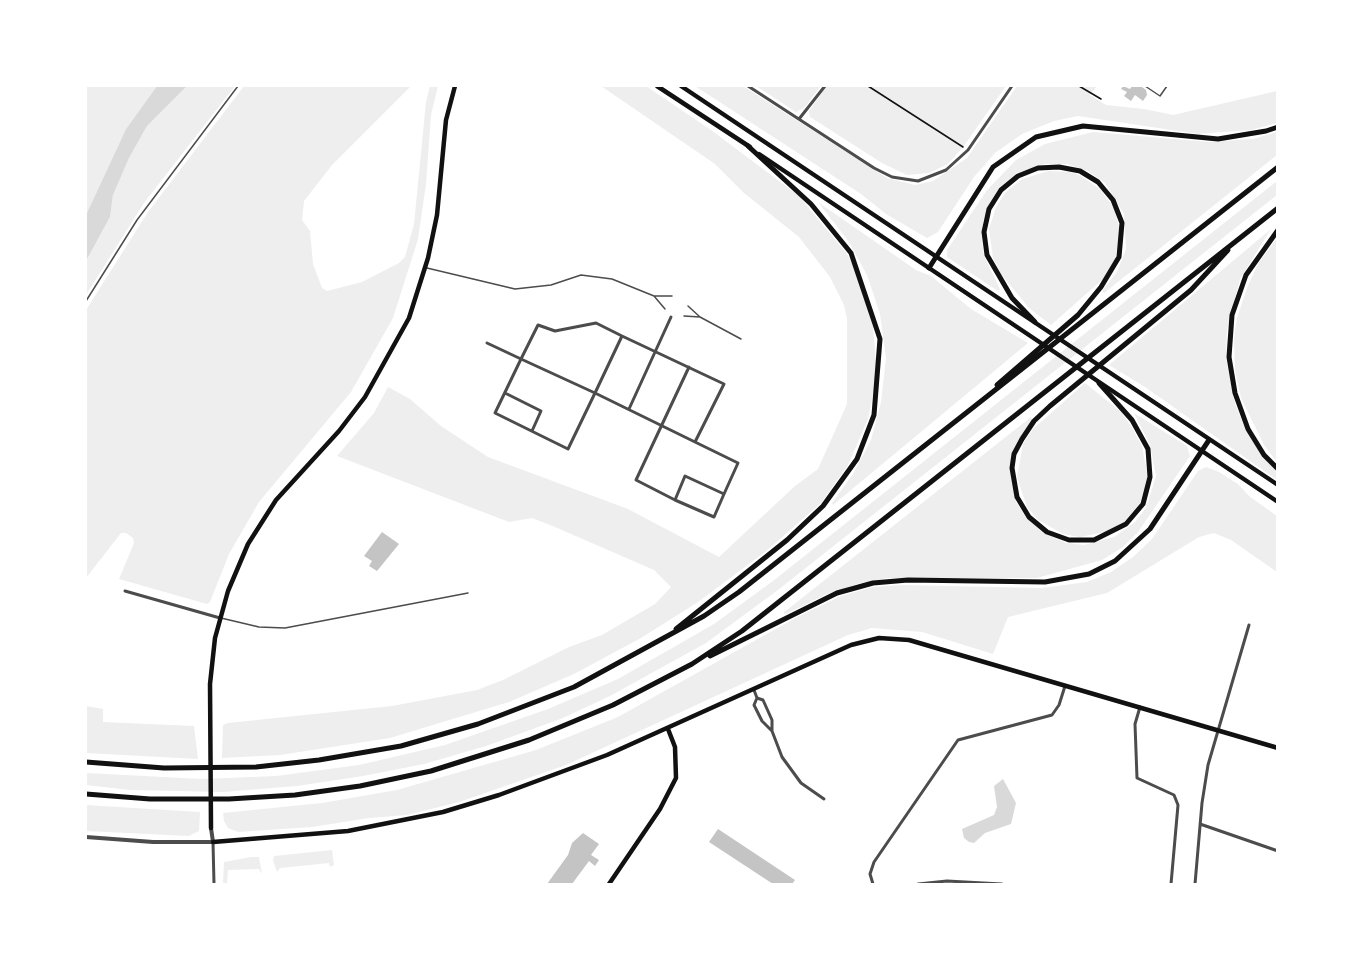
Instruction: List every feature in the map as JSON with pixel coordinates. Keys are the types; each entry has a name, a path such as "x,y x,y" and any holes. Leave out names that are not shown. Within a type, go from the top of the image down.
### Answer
{"highway":[{"path":"929,268 993,167 1036,137 1083,126 1218,139 1278,127"},
{"path":"668,636 787,540 823,506 857,459 874,415 880,339 852,253 811,204 748,146"},
{"path":"927,446 1078,315 1101,287 1119,257 1122,223 1113,200 1098,182 1080,171 1059,167 1038,168 1018,176 1001,190 989,209 984,232 987,255 1011,298 1035,322"},
{"path":"86,762 164,768 256,767 319,760 401,746 478,724 574,687 704,616 740,592 1278,167"},
{"path":"692,664 742,631 835,559 1278,208"},
{"path":"1278,230 1246,275 1232,315 1229,357 1234,393 1248,429 1264,455 1278,468"},
{"path":"1099,382 1132,420 1148,449 1150,477 1143,504 1126,524 1094,540 1069,540 1047,532 1029,517 1017,497 1012,468 1014,454 1022,439 1034,421 1050,406 1191,290 1242,236"},
{"path":"86,794 161,799 284,796 360,786 431,771 529,740 613,705 837,593 873,583 908,580 1046,582 1089,574 1115,561 1150,529 1209,440"}],"main road":[{"path":"211,828 210,684 214,638 228,591 248,544 276,500 339,431 365,397 409,318 425,267 437,215 446,120 455,86"},
{"path":"657,86 1278,502"},
{"path":"681,86 1278,485"},
{"path":"213,842 315,835 443,812 543,780 668,729 851,645 879,638 909,640 1278,748"},
{"path":"609,885 660,809 676,778 675,747 668,729"}],"street":[{"path":"748,86 892,177 918,181 931,178 946,170 968,150 1012,86"},
{"path":"799,119 825,86"},
{"path":"629,409 671,317"},
{"path":"622,336 568,449 495,413 538,325 555,331 596,323 724,384 695,442"},
{"path":"487,343 662,424 738,463 714,517 636,480 662,424 689,367"},
{"path":"505,393 541,411 532,431"},
{"path":"675,500 685,476 724,494"},
{"path":"125,591 220,618"},
{"path":"1195,885 1208,765 1249,625"},
{"path":"873,885 870,874 874,862 958,740 1052,715 1059,705 1065,686"},
{"path":"754,690 757,698 754,705 762,721 772,731"},
{"path":"757,698 763,700 768,710 772,720 772,731 782,757 801,783 824,799"},
{"path":"1140,707 1135,724 1137,778 1177,798 1171,885"},
{"path":"1200,824 1278,851"},
{"path":"211,828 214,885"},
{"path":"86,837 153,842 213,842"},
{"path":"918,885 946,881 1002,885"}],"lane":[{"path":"86,301 150,202 238,86"},
{"path":"1145,86 1160,96 1167,86"},
{"path":"425,267 515,289 551,285 581,275 612,279 654,296 672,296"},
{"path":"654,296 665,309"},
{"path":"688,306 700,317 741,339"},
{"path":"684,316 700,317"},
{"path":"220,618 265,628 285,628 468,593"}],"path":[{"path":"868,86 968,150"},
{"path":"1079,86 1101,99"}],"shaded area":[{"path":"86,86 157,86 126,129 86,215"},
{"path":"157,86 187,86 147,126 129,158 113,195 110,217 86,261 86,215 126,129"},
{"path":"187,86 235,86 144,203 86,295 86,261 110,217 113,195 129,158 147,126"},
{"path":"244,86 411,86 332,165 304,201 302,220 310,231 313,264 322,288 327,291 362,282 399,263 405,257 414,224 426,102 430,86 438,86 431,115 426,184 418,239 393,318 351,392 259,502 229,554 210,602 207,604 119,579 134,543 133,538 126,533 121,533 86,578 86,310 148,212"},
{"path":"601,86 646,86 711,130 799,196 847,254 854,267 873,327 876,365 868,419 848,465 821,503 765,552 698,602 641,638 574,674 509,702 390,738 280,755 222,758 223,725 228,723 392,706 477,690 503,680 569,647 602,635 655,604 671,587 654,570 555,527 532,518 509,522 337,456 374,413 388,387 410,399 441,426 488,457 628,509 719,557 795,486 818,469 847,404 847,319 844,305 830,277 799,237 744,193 715,164"},
{"path":"695,86 743,86 887,178 915,185 933,181 967,158 1017,86 1097,86 1090,95 1106,105 1173,115 1277,91 1277,123 1251,130 1198,134 1078,116 1054,121 1022,134 995,153 974,177 938,232 927,238 886,214 861,194"},
{"path":"756,86 821,86 805,107 796,112"},
{"path":"827,86 1006,86 963,147 948,164 929,173 907,175 882,163 810,117 809,111"},
{"path":"1093,132 1210,142 1253,139 1277,132 1277,155 1104,293 1102,291 1117,272 1126,249 1124,214 1105,183 1088,171 1067,164 1045,164 1017,173 1001,186 990,202 983,221 982,242 984,256 1000,289 998,291 947,257 947,250 987,190 1016,160 1045,144"},
{"path":"1049,171 1070,172 1081,176 1100,189 1114,208 1120,231 1115,260 1102,280 1051,325 1029,308 1001,274 993,258 989,229 996,207 1006,192 1022,179"},
{"path":"1277,181 1277,195 778,590 706,643 610,696 563,718 486,746 424,764 363,776 297,786 223,792 130,790 86,785 86,773 202,779 276,776 359,765 445,745 548,709 618,679 714,624 773,581"},
{"path":"818,202 916,270 931,276 971,309 1028,343 833,505 832,503 853,474 871,440 881,402 886,358 880,314 867,275 849,242"},
{"path":"1271,229 1240,279 1227,330 1226,358 1235,404 1245,428 1277,473 1277,480 1145,387 1109,365"},
{"path":"1277,238 1277,462 1264,445 1241,398 1235,370 1234,338 1237,318 1247,288 1258,264"},
{"path":"1085,383 1120,411 1131,426 1142,446 1148,478 1140,503 1124,522 1110,531 1080,537 1063,534 1038,520 1027,507 1017,477 1023,444 1033,429"},
{"path":"1134,413 1187,446 1190,456 1138,532 1123,547 1102,560 1037,578 887,578 857,584 827,594 786,614 783,613 1031,417 1032,419 1014,448 1011,475 1016,502 1025,516 1041,531 1066,543 1084,545 1114,537 1135,522 1146,508 1156,476 1150,445"},
{"path":"1206,467 1238,484 1249,496 1277,516 1277,572 1231,540 1214,533 1199,537 1107,593 1008,617 993,654 922,632 872,628 848,635 566,765 459,802 407,815 312,827 238,832 228,828 224,821 223,813 322,803 397,790 536,750 618,717 799,616 841,596 873,587 902,585 1042,588 1087,582 1111,572 1133,557 1152,539 1198,471"},
{"path":"86,706 103,709 103,722 194,726 198,759 86,753"},
{"path":"1003,779 1016,803 1011,824 985,833 974,843 969,842 964,838 962,829 994,815 997,807 994,786"},
{"path":"86,805 200,812 199,831 189,836 86,831"},
{"path":"332,850 334,865 330,867 329,863 280,868 277,872 273,860 274,856"},
{"path":"259,857 262,874 259,869 228,870 227,884 223,884 224,862"}],"building":[{"path":"1123,86 1130,89 1132,86 1142,87 1146,90 1147,95 1143,101 1135,95 1131,101 1124,96 1127,92 1121,89"},
{"path":"382,532 399,544 377,571 369,566 372,561 364,556"},
{"path":"718,829 795,880 792,884 773,884 709,842"},
{"path":"583,833 599,844 591,855 599,860 595,866 589,861 572,884 547,884 568,855 572,843"}]}
